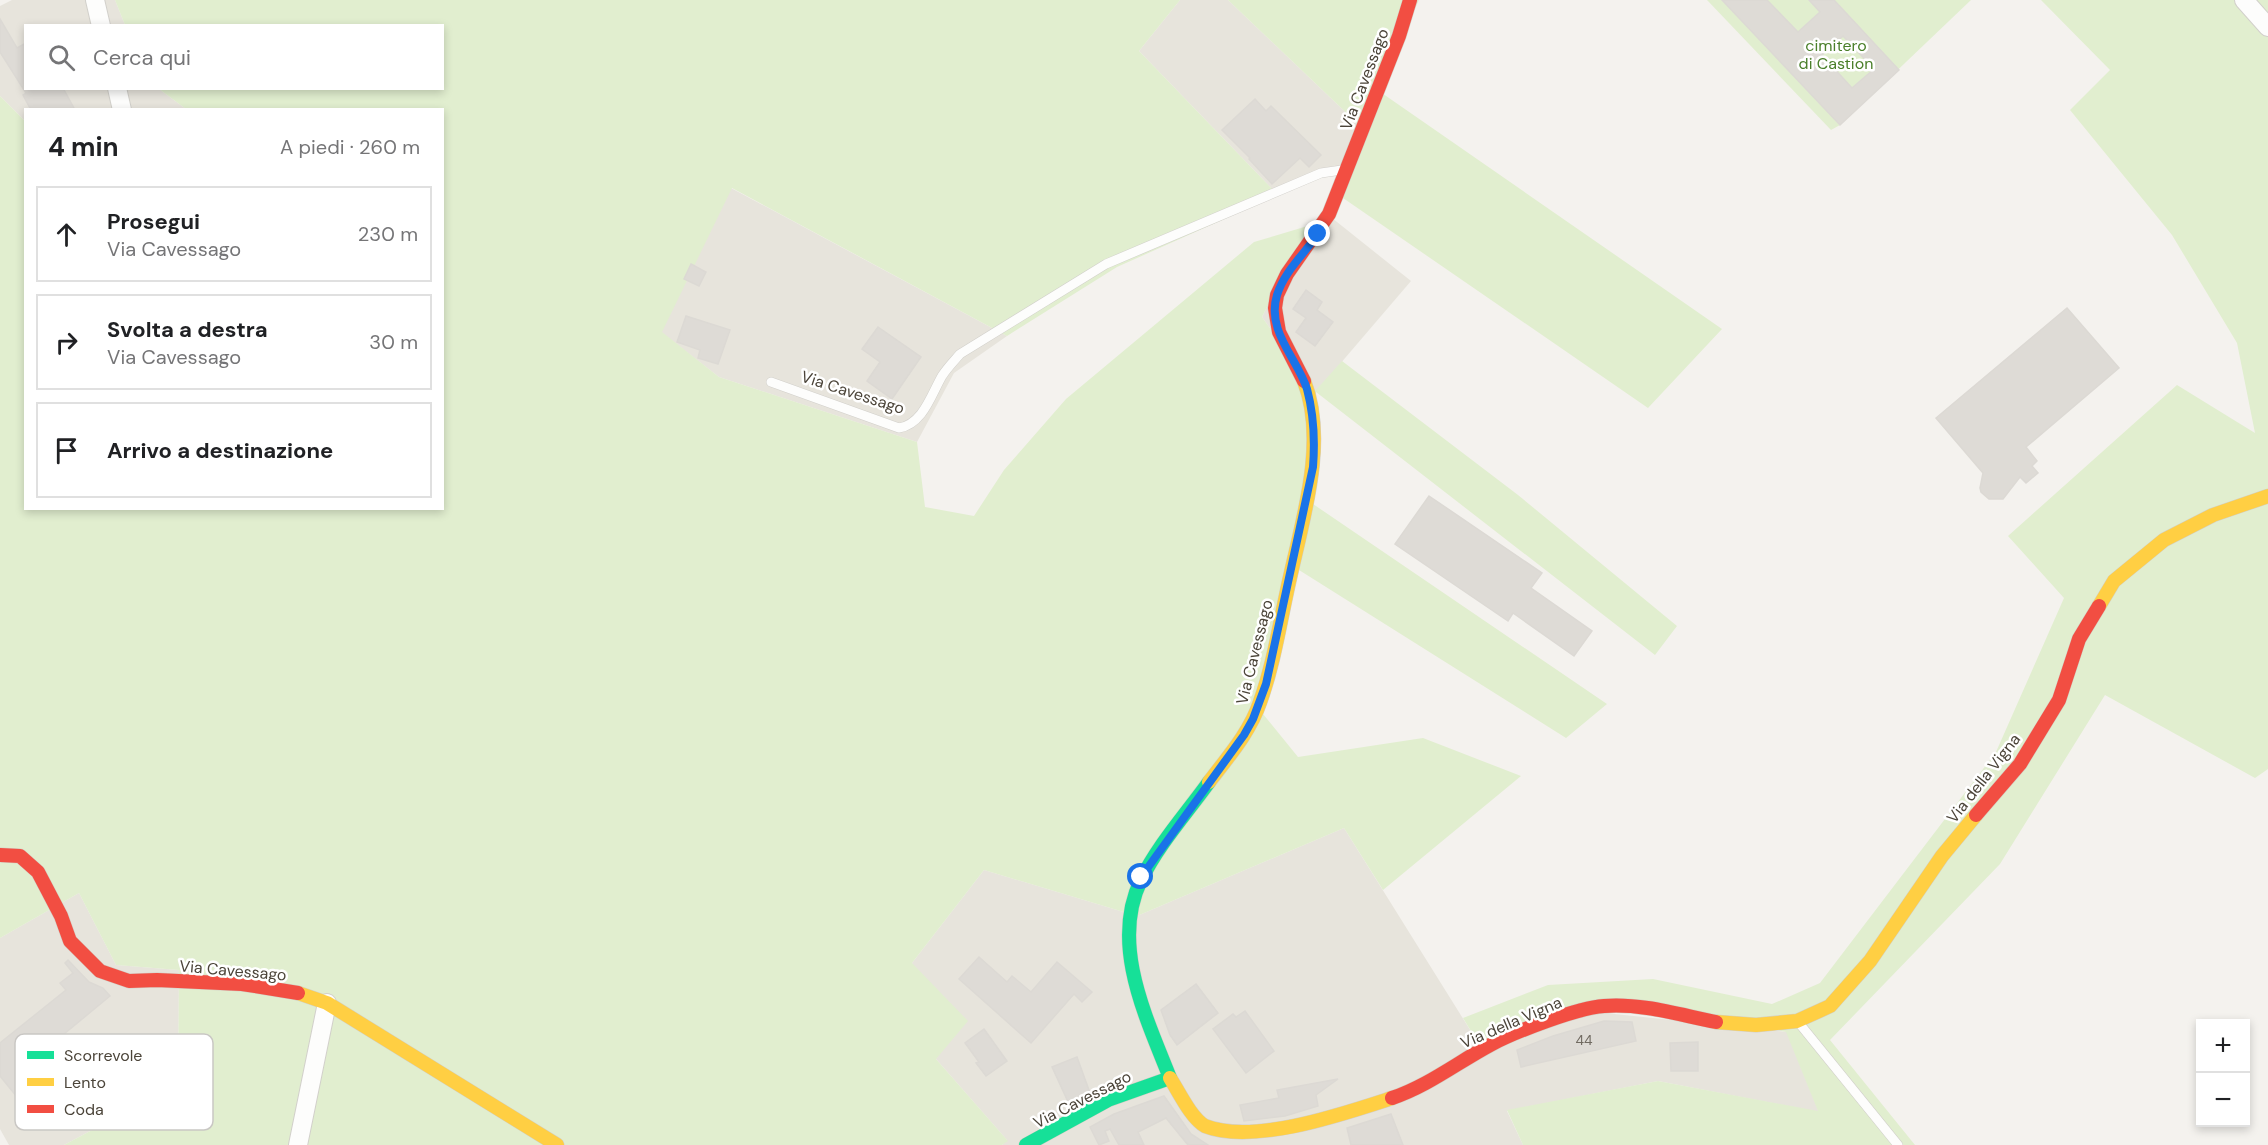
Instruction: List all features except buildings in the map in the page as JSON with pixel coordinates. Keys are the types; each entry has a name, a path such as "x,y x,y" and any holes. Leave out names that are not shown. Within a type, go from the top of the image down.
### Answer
{"street":[{"path":"95,0 101,24"},
{"name":"Via Cavessago","path":"1026,1145 1108,1100 1170,1078 1136,987 1127,954 1126,938 1130,907 1141,877 1152,860 1244,735 1253,719 1266,684 1313,467 1314,451 1312,415 1306,388 1279,334 1275,305 1282,284 1323,225 1348,169 1399,36 1410,0"},
{"path":"2244,0 2268,27"},
{"path":"117,90 122,108"},
{"name":"Via della Vigna","path":"1170,1078 1186,1104 1203,1125 1220,1133 1234,1136 1292,1138 1354,1111 1412,1091 1494,1043 1562,1016 1603,1006 1650,1008 1716,1022 1756,1025 1797,1022 1830,1006 1870,961 1941,856 2020,764 2059,700 2079,639 2114,581 2164,540 2213,515 2268,496"},
{"name":"Via Cavessago","path":"0,855 20,856 38,872 53,900 70,941 100,971 129,981 157,980 291,991 327,1003 557,1145"},
{"path":"298,1145 327,1003"}],"lane":[{"name":"Via Cavessago","path":"771,382 899,428 908,426 921,416 944,373 960,354 1106,264 1321,173 1348,169"},
{"path":"1797,1022 1898,1145"}],"shaded area":[{"path":"12,0 115,0 125,24 24,24 24,90 160,90 185,108 24,108 24,120 0,96 0,6"},
{"path":"1180,0 1228,0 1358,124 1343,164 1278,195 1139,51"},
{"path":"731,188 1007,336 954,373 917,442 719,377 661,332"},
{"path":"1332,218 1411,281 1316,392 1262,317 1283,274"},
{"path":"1344,828 1477,1041 1557,1008 1787,1032 1819,1112 1658,1081 1507,1111 1523,1145 1002,1145 1007,1140 936,1059 912,963 984,870 1137,916"},
{"path":"79,893 116,965 179,970 178,1034 15,1034 15,1130 92,1130 64,1145 9,1145 0,1129 0,938"}],"green space":[{"path":"115,0 1180,0 1139,51 1278,195 1117,267 1007,336 732,188 662,332 719,377 917,442 925,507 974,516 1004,470 1066,399 1254,242 1321,222 1358,124 1228,0 1419,0 1376,89 1722,329 1648,408 1343,198 1283,274 1262,317 1315,391 1342,361 1518,495 1677,626 1655,655 1316,392 1313,504 1607,704 1566,738 1299,570 1263,714 1298,757 1423,738 1521,776 1383,890 1344,828 1137,916 984,870 912,963 968,1021 936,1059 1008,1141 1002,1145 64,1145 92,1130 213,1130 213,1034 178,1034 179,970 116,965 79,893 0,938 0,96 24,120 24,510 444,510 444,108 185,108 160,90 444,90 444,24 125,24"},
{"name":"cimitero di Castion","path":"1707,0 1971,0 1840,125 1831,130"},
{"path":"2041,0 2268,0 2268,769 2255,778 2105,695 2000,864 1830,1040 1915,1145 1523,1145 1507,1110 1658,1081 1818,1111 1786,1032 1649,1002 1477,1041 1463,1018 1548,985 1653,979 1772,1004 1820,983 1996,752 2064,598 2008,536 2177,385 2255,433 2237,343 2172,235 2070,110 2110,70"}],"traffic: fast":[{"path":"1026,1145 1108,1100 1170,1078 1142,1005 1135,980 1130,955 1129,929 1132,904 1141,880 1156,854 1209,782"}],"traffic: slow":[{"path":"1209,782 1238,744 1256,713 1272,661 1310,486 1314,431 1311,405 1304,381"},
{"path":"2099,606 2114,581 2164,540 2213,515 2268,496"},
{"path":"1716,1022 1756,1025 1797,1021 1830,1006 1870,961 1942,856 1976,815"},
{"path":"298,993 327,1003 557,1145"},
{"path":"1170,1078 1190,1111 1200,1122 1205,1126 1225,1131 1248,1132 1298,1125 1392,1098"}],"traffic: jam":[{"path":"1304,381 1279,332 1275,308 1277,295 1287,274 1329,214 1399,36 1410,0"},
{"path":"1976,815 2020,764 2059,700 2079,639 2099,606"},
{"path":"0,855 20,856 38,872 61,916 70,941 100,971 129,981 242,984 298,993"},
{"path":"1392,1098 1430,1080 1503,1039 1579,1011 1604,1006 1632,1006 1716,1022"}],"route":[{"path":"1141,877 1244,735 1260,703 1266,684 1313,467 1314,451 1310,401 1302,377 1279,334 1275,305 1277,295 1288,273 1318,234"}]}
